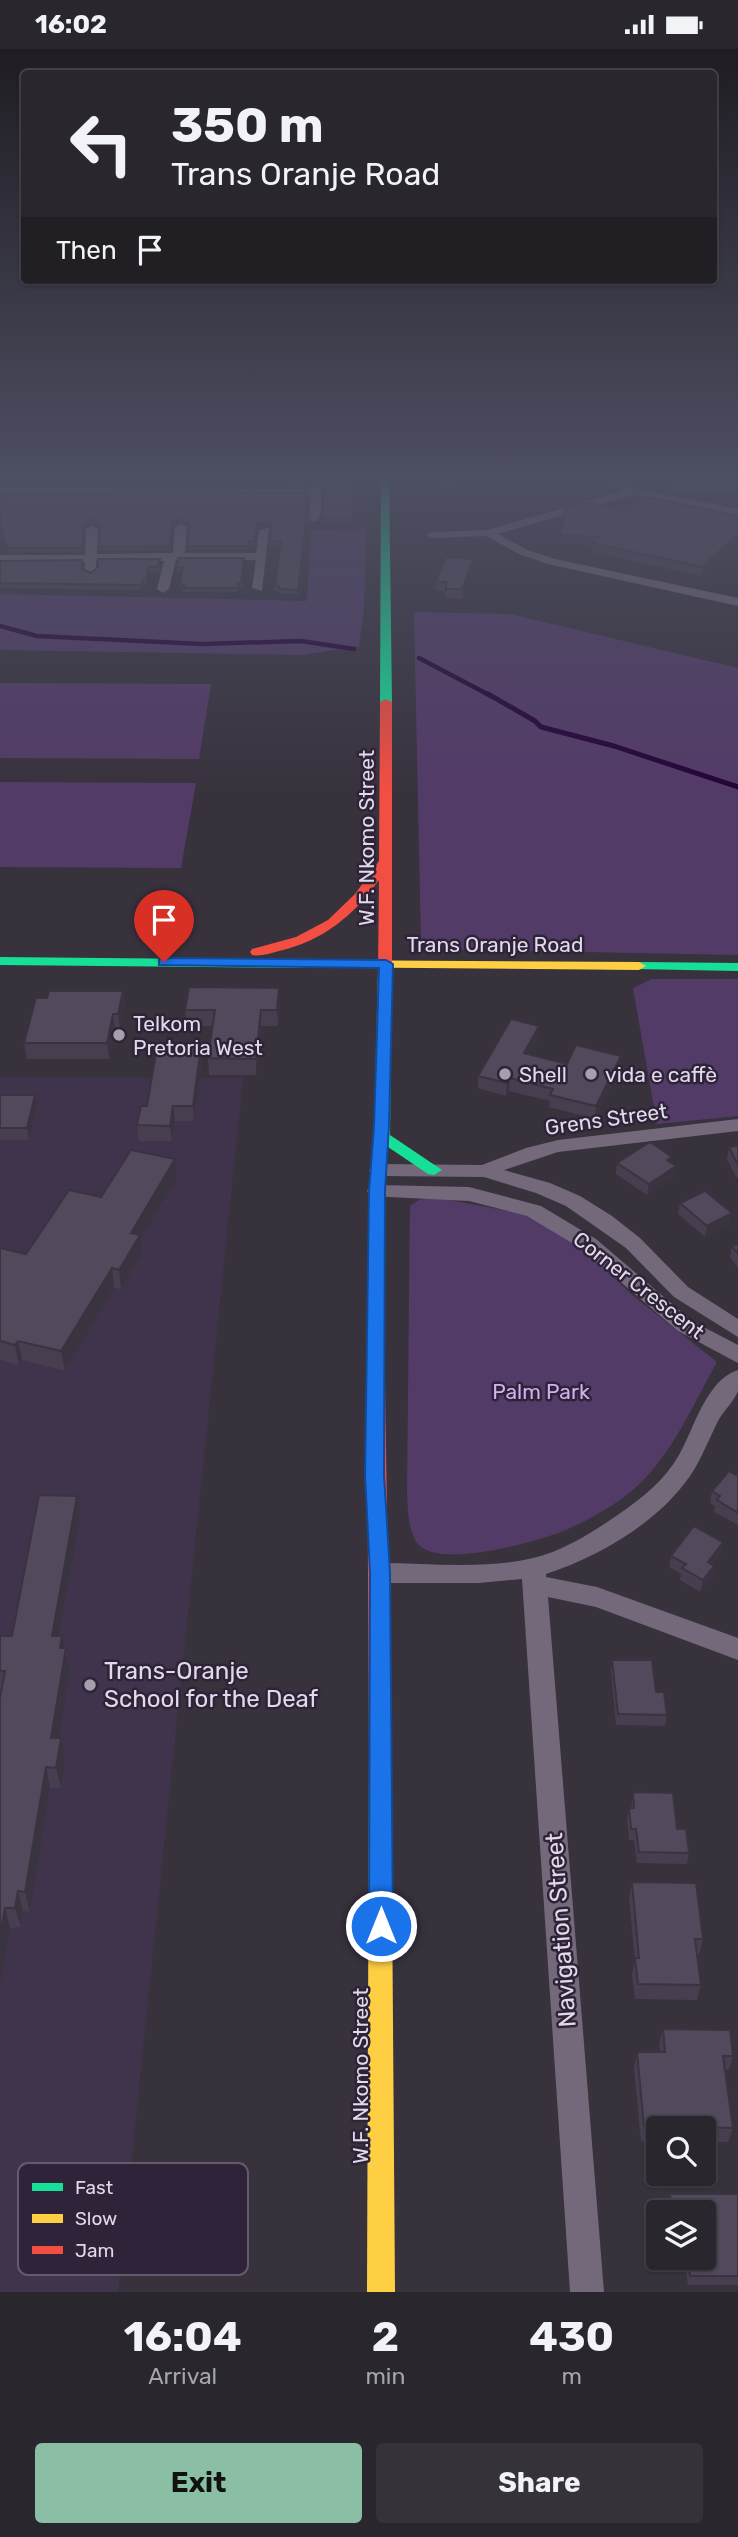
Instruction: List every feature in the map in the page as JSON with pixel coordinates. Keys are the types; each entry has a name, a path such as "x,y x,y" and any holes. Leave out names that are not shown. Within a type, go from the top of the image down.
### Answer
{"main road":[{"name":"W.F. Nkomo Street","path":"381,2292 380,1573 375,1475 377,1191 382,1126 386,964 386,580"},
{"path":"189,962 263,951 316,936 351,913 366,894 387,858"},
{"name":"Trans Oranje Road","path":"0,961 738,967"},
{"path":"382,1126 383,1137 434,1170"}],"street":[{"path":"163,589 167,580"},
{"path":"258,589 259,580"},
{"path":"634,580 738,602"},
{"name":"Grens Street","path":"484,1171 533,1152 558,1146 738,1125"},
{"name":"Corner Crescent","path":"379,1170 484,1171 534,1185 573,1201 633,1243 681,1292 738,1329"},
{"name":"Corner Crescent","path":"377,1191 470,1194 534,1211 589,1244 685,1326 738,1355"},
{"path":"535,1576 608,1533 658,1497 679,1473 713,1405 738,1378"},
{"path":"380,1573 535,1576 738,1649"},
{"name":"Navigation Street","path":"535,1576 587,2292"}],"shaded area":[{"name":"Trans-Oranje School for the Deaf","path":"0,1077 243,1078 131,2163 18,2163 18,2275 120,2275 118,2292 0,2292"}],"green space":[{"path":"308,580 365,580 359,646 303,655 0,650 0,594 307,601"},
{"path":"414,612 510,614 738,668 738,955 431,949 421,943"},
{"path":"0,683 211,684 199,759 0,758"},
{"path":"0,782 196,783 181,868 0,867"},
{"path":"652,979 738,979 738,1116 657,1124 633,988"},
{"name":"Palm Park","path":"433,1197 520,1213 551,1227 586,1250 632,1295 717,1362 677,1435 640,1484 611,1506 568,1529 492,1551 469,1554 431,1552 415,1540 408,1514 410,1206 419,1200"}],"building":[{"path":"0,580 146,580 141,585 0,583"},
{"path":"181,580 241,580 238,588 183,588 184,585 180,584"},
{"path":"276,580 299,580 298,590 279,589 279,586 275,586"},
{"path":"437,580 465,580 462,589 446,589 446,582 436,582"},
{"path":"189,987 279,988 277,1010 261,1010 256,1059 208,1058 215,1010 185,1010"},
{"path":"49,991 123,991 118,1014 113,1014 107,1043 24,1043 36,998 47,998"},
{"path":"511,1019 539,1026 524,1053 567,1064 576,1045 621,1056 596,1106 550,1095 553,1089 510,1078 507,1083 478,1076"},
{"path":"157,1047 201,1047 193,1106 173,1106 170,1126 137,1125 141,1106 147,1106"},
{"path":"0,1095 35,1095 27,1128 0,1128"},
{"path":"650,1142 672,1157 667,1160 676,1166 649,1184 617,1163"},
{"path":"738,1146 738,1165 729,1147"},
{"path":"131,1150 175,1159 131,1233 140,1235 119,1270 112,1268 61,1351 18,1341 15,1345 0,1341 0,1248 26,1254 69,1190 101,1197"},
{"path":"705,1191 732,1213 707,1226 680,1203"},
{"path":"729,1471 736,1475 738,1473 738,1513 717,1500 720,1496 712,1491"},
{"path":"39,1495 77,1496 52,1636 62,1636 60,1648 66,1648 51,1738 61,1738 56,1768 46,1767 25,1892 18,1891 15,1908 5,1908 0,1935 0,1698 5,1671 0,1671 0,1636 12,1636"},
{"path":"694,1526 723,1542 708,1562 714,1566 703,1580 682,1568 686,1564 671,1556"},
{"path":"612,1660 652,1660 656,1692 664,1692 667,1715 618,1714"},
{"path":"633,1792 673,1793 677,1829 686,1829 689,1853 639,1852 636,1829 631,1829 629,1808 634,1808"},
{"path":"632,1882 696,1883 703,1939 695,1939 701,1985 638,1984 635,1958 639,1958"},
{"path":"663,2029 730,2030 733,2056 723,2056 733,2128 716,2128 716,2116 646,2116 644,2126 637,2052 665,2052"},
{"path":"670,2194 738,2194 738,2276 690,2276 689,2270 716,2270 716,2200 671,2200"}],"waterway":[{"path":"0,626 37,636 202,644 301,641 354,649"},
{"path":"419,658 491,696"},
{"path":"488,694 541,727 614,746 738,787"}],"traffic: fast":[{"path":"385,580 386,702"},
{"path":"0,961 308,964"},
{"path":"639,966 738,967"},
{"path":"376,1384 377,1191 382,1126 385,969"},
{"path":"382,1126 383,1137 434,1170"}],"traffic: slow":[{"path":"308,964 639,966"},
{"path":"380,1759 381,2292"}],"traffic: jam":[{"path":"385,969 386,702"},
{"path":"257,952 300,940 333,923 360,897 386,860"},
{"path":"376,1384 380,1759"}],"place":[{"name":"Telkom Pretoria West","path":"119,1035"},
{"name":"Shell","path":"505,1074"},
{"name":"vida e caffè","path":"591,1074"},
{"name":"Trans-Oranje School for the Deaf","path":"90,1685"}],"route":[{"path":"164,962 386,964 382,1126 377,1191 375,1475 380,1573 381,1926"}]}
